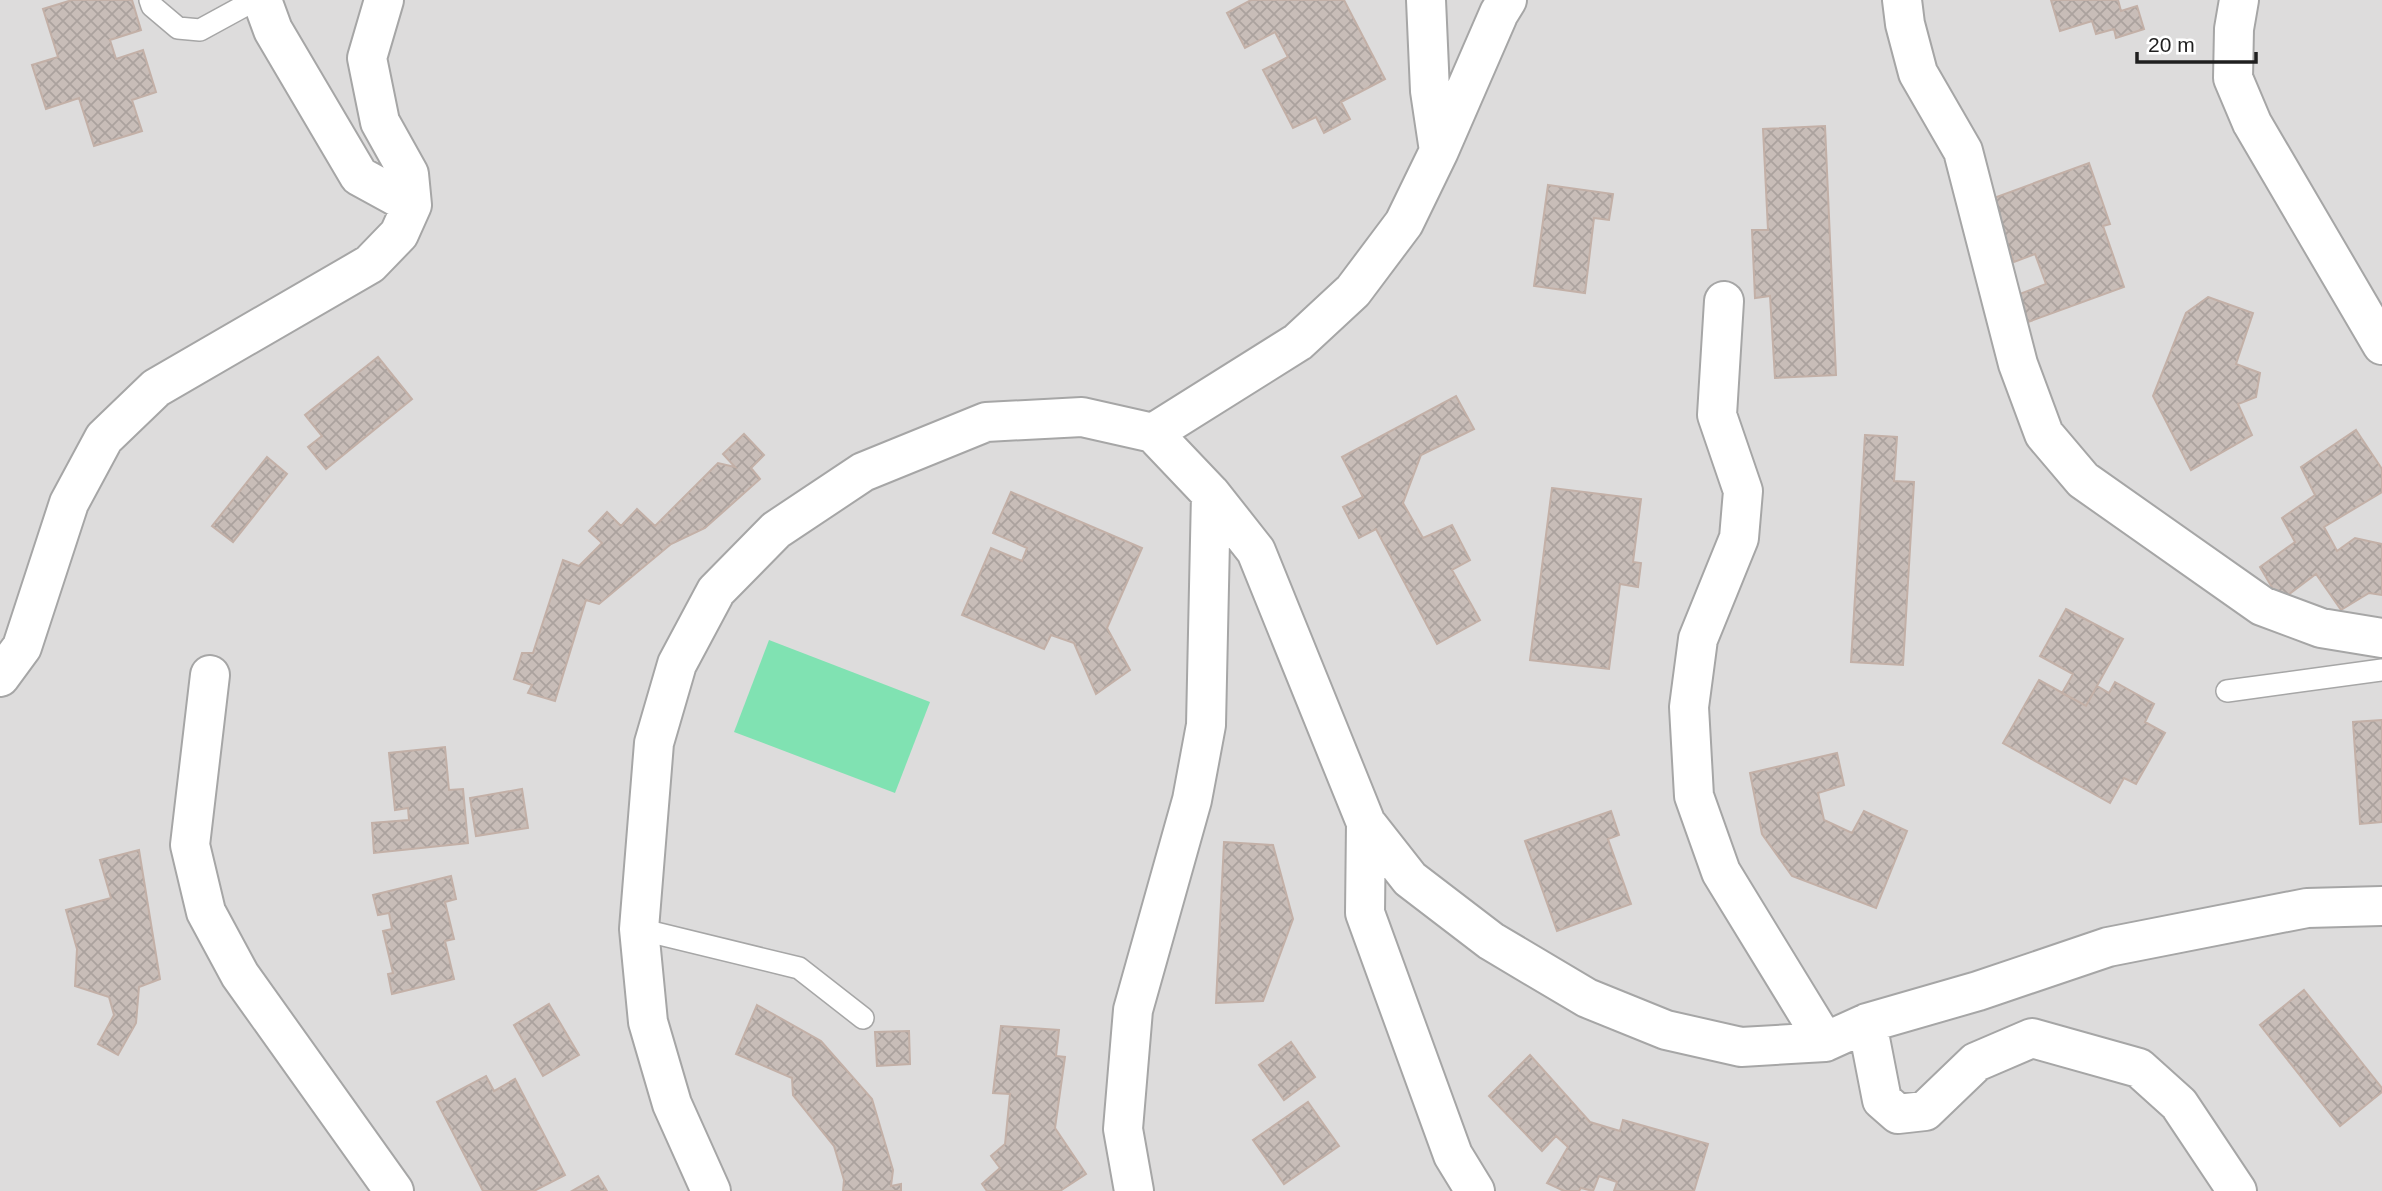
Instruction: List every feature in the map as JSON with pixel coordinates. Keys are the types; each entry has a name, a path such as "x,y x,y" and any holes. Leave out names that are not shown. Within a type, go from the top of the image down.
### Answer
{"street":[{"path":"262,0 273,30 359,176 412,205"},
{"path":"0,677 22,647 69,503 104,438 156,388 370,264 399,234 412,205 409,174 380,122 367,58 384,0"},
{"path":"1426,0 1430,91 1439,151"},
{"path":"1153,433 1298,342 1353,291 1404,223 1507,0"},
{"path":"1902,0 1905,24 1918,73 1963,150 2018,364 2045,434 2083,481 2262,606 2321,628 2382,638"},
{"path":"2239,0 2234,29 2232,78 2252,123 2382,345"},
{"path":"1724,301 1717,415 1743,491 1739,538 1698,639 1689,707 1694,796 1721,872 1825,1042"},
{"path":"711,1191 672,1104 648,1022 639,929 654,743 677,664 716,591 776,530 863,472 986,422 1082,417 1153,433 1211,494 1256,551 1366,823 1410,879 1492,941 1587,998 1666,1030 1741,1047 1825,1042 1867,1023 1978,991 2108,947 2307,908 2382,906"},
{"path":"1134,1191 1123,1129 1133,1010 1192,800 1206,725 1211,494"},
{"path":"210,675 190,845 206,912 240,975 394,1191"},
{"path":"1366,823 1365,914 1453,1154 1475,1191"},
{"path":"1867,1023 1882,1100 1898,1114 1925,1111 1976,1062 2032,1038 2139,1068 2179,1104 2237,1191"}],"lane":[{"path":"150,0 152,6 178,28 200,30 256,0"},
{"path":"2227,691 2382,670"},
{"path":"639,929 799,968 863,1018"}],"shaded area":[{"path":"0,0 2382,0 2382,1191 0,1191"}],"green space":[{"path":"769,640 930,702 895,793 734,732"}],"building":[{"path":"72,0 132,0 141,30 110,40 116,59 143,50 156,92 132,100 142,131 94,146 79,98 46,109 32,65 58,57 43,9"},
{"path":"1251,0 1344,0 1385,79 1341,102 1350,119 1324,133 1316,117 1293,128 1263,70 1288,57 1275,32 1245,48 1227,13"},
{"path":"2051,0 2118,0 2121,11 2137,6 2144,29 2116,38 2114,29 2096,34 2092,21 2060,31"},
{"path":"1825,126 1836,375 1775,378 1770,296 1755,298 1752,230 1768,230 1763,129"},
{"path":"2089,163 2110,224 2103,226 2124,287 2028,322 2017,295 2046,284 2035,254 2014,262 1991,199"},
{"path":"1548,185 1613,194 1609,220 1594,218 1585,293 1534,286"},
{"path":"2208,297 2253,313 2236,364 2260,373 2256,397 2238,404 2252,435 2191,470 2153,396 2186,313"},
{"path":"378,357 412,399 326,469 308,447 322,436 305,415"},
{"path":"1456,396 1474,429 1421,455 1403,503 1423,538 1452,525 1470,560 1452,570 1480,620 1437,644 1376,529 1359,538 1343,507 1363,497 1342,457"},
{"path":"2356,430 2382,469 2382,492 2324,527 2337,551 2355,538 2382,544 2382,595 2369,593 2341,610 2316,574 2280,601 2260,567 2295,542 2282,518 2315,495 2301,467"},
{"path":"744,434 764,455 751,468 760,479 705,528 671,544 599,604 586,600 555,701 528,693 532,685 514,679 522,653 533,653 563,560 579,566 602,543 589,531 607,512 621,526 637,509 655,526 718,463 735,467 723,454"},
{"path":"1865,435 1897,437 1894,481 1914,482 1903,665 1851,662"},
{"path":"267,457 287,474 233,542 212,526"},
{"path":"1552,488 1641,499 1633,562 1641,563 1638,587 1620,584 1609,669 1530,660"},
{"path":"1011,492 1142,548 1107,628 1130,670 1096,694 1074,643 1051,635 1044,649 962,615 991,548 1022,561 1027,548 993,533"},
{"path":"2066,609 2123,639 2086,706 2062,693 2073,674 2040,656"},
{"path":"2039,680 2086,706 2097,686 2109,693 2115,682 2154,704 2145,722 2165,733 2136,784 2124,778 2110,803 2003,743"},
{"path":"2382,720 2382,822 2360,824 2353,722"},
{"path":"445,747 449,790 463,789 468,843 374,853 372,823 409,820 408,808 395,810 389,753"},
{"path":"1837,753 1844,785 1818,793 1824,820 1852,833 1864,811 1907,831 1876,908 1792,876 1762,834 1750,773"},
{"path":"522,789 528,828 476,836 470,798"},
{"path":"1611,811 1619,835 1608,839 1631,904 1557,931 1525,841"},
{"path":"1224,842 1273,845 1293,919 1263,1001 1216,1003"},
{"path":"139,850 160,979 139,987 136,1023 118,1055 98,1044 114,1015 109,997 75,986 77,949 66,910 111,898 100,860"},
{"path":"451,876 456,899 445,902 454,939 445,941 454,979 392,994 388,974 393,973 383,931 392,929 389,913 378,915 373,895"},
{"path":"2304,990 2382,1088 2382,1092 2340,1126 2260,1025"},
{"path":"549,1004 579,1055 543,1076 514,1025"},
{"path":"757,1005 821,1041 872,1099 893,1170 891,1186 901,1184 901,1191 843,1191 844,1180 834,1146 793,1095 792,1078 736,1054"},
{"path":"1001,1026 1059,1030 1056,1056 1065,1057 1055,1128 1086,1174 1060,1191 987,1191 982,1184 1000,1168 991,1156 1005,1144 1010,1094 993,1093"},
{"path":"909,1031 910,1064 877,1066 875,1032"},
{"path":"1291,1042 1315,1077 1284,1100 1259,1065"},
{"path":"1530,1055 1590,1122 1620,1131 1623,1120 1708,1144 1694,1191 1614,1191 1617,1182 1599,1176 1593,1191 1581,1188 1579,1191 1564,1191 1547,1183 1568,1147 1556,1136 1542,1151 1489,1096"},
{"path":"486,1076 494,1091 515,1079 565,1175 534,1191 483,1191 437,1102"},
{"path":"1308,1102 1339,1146 1284,1184 1253,1140"},
{"path":"598,1176 607,1191 572,1191"}]}
